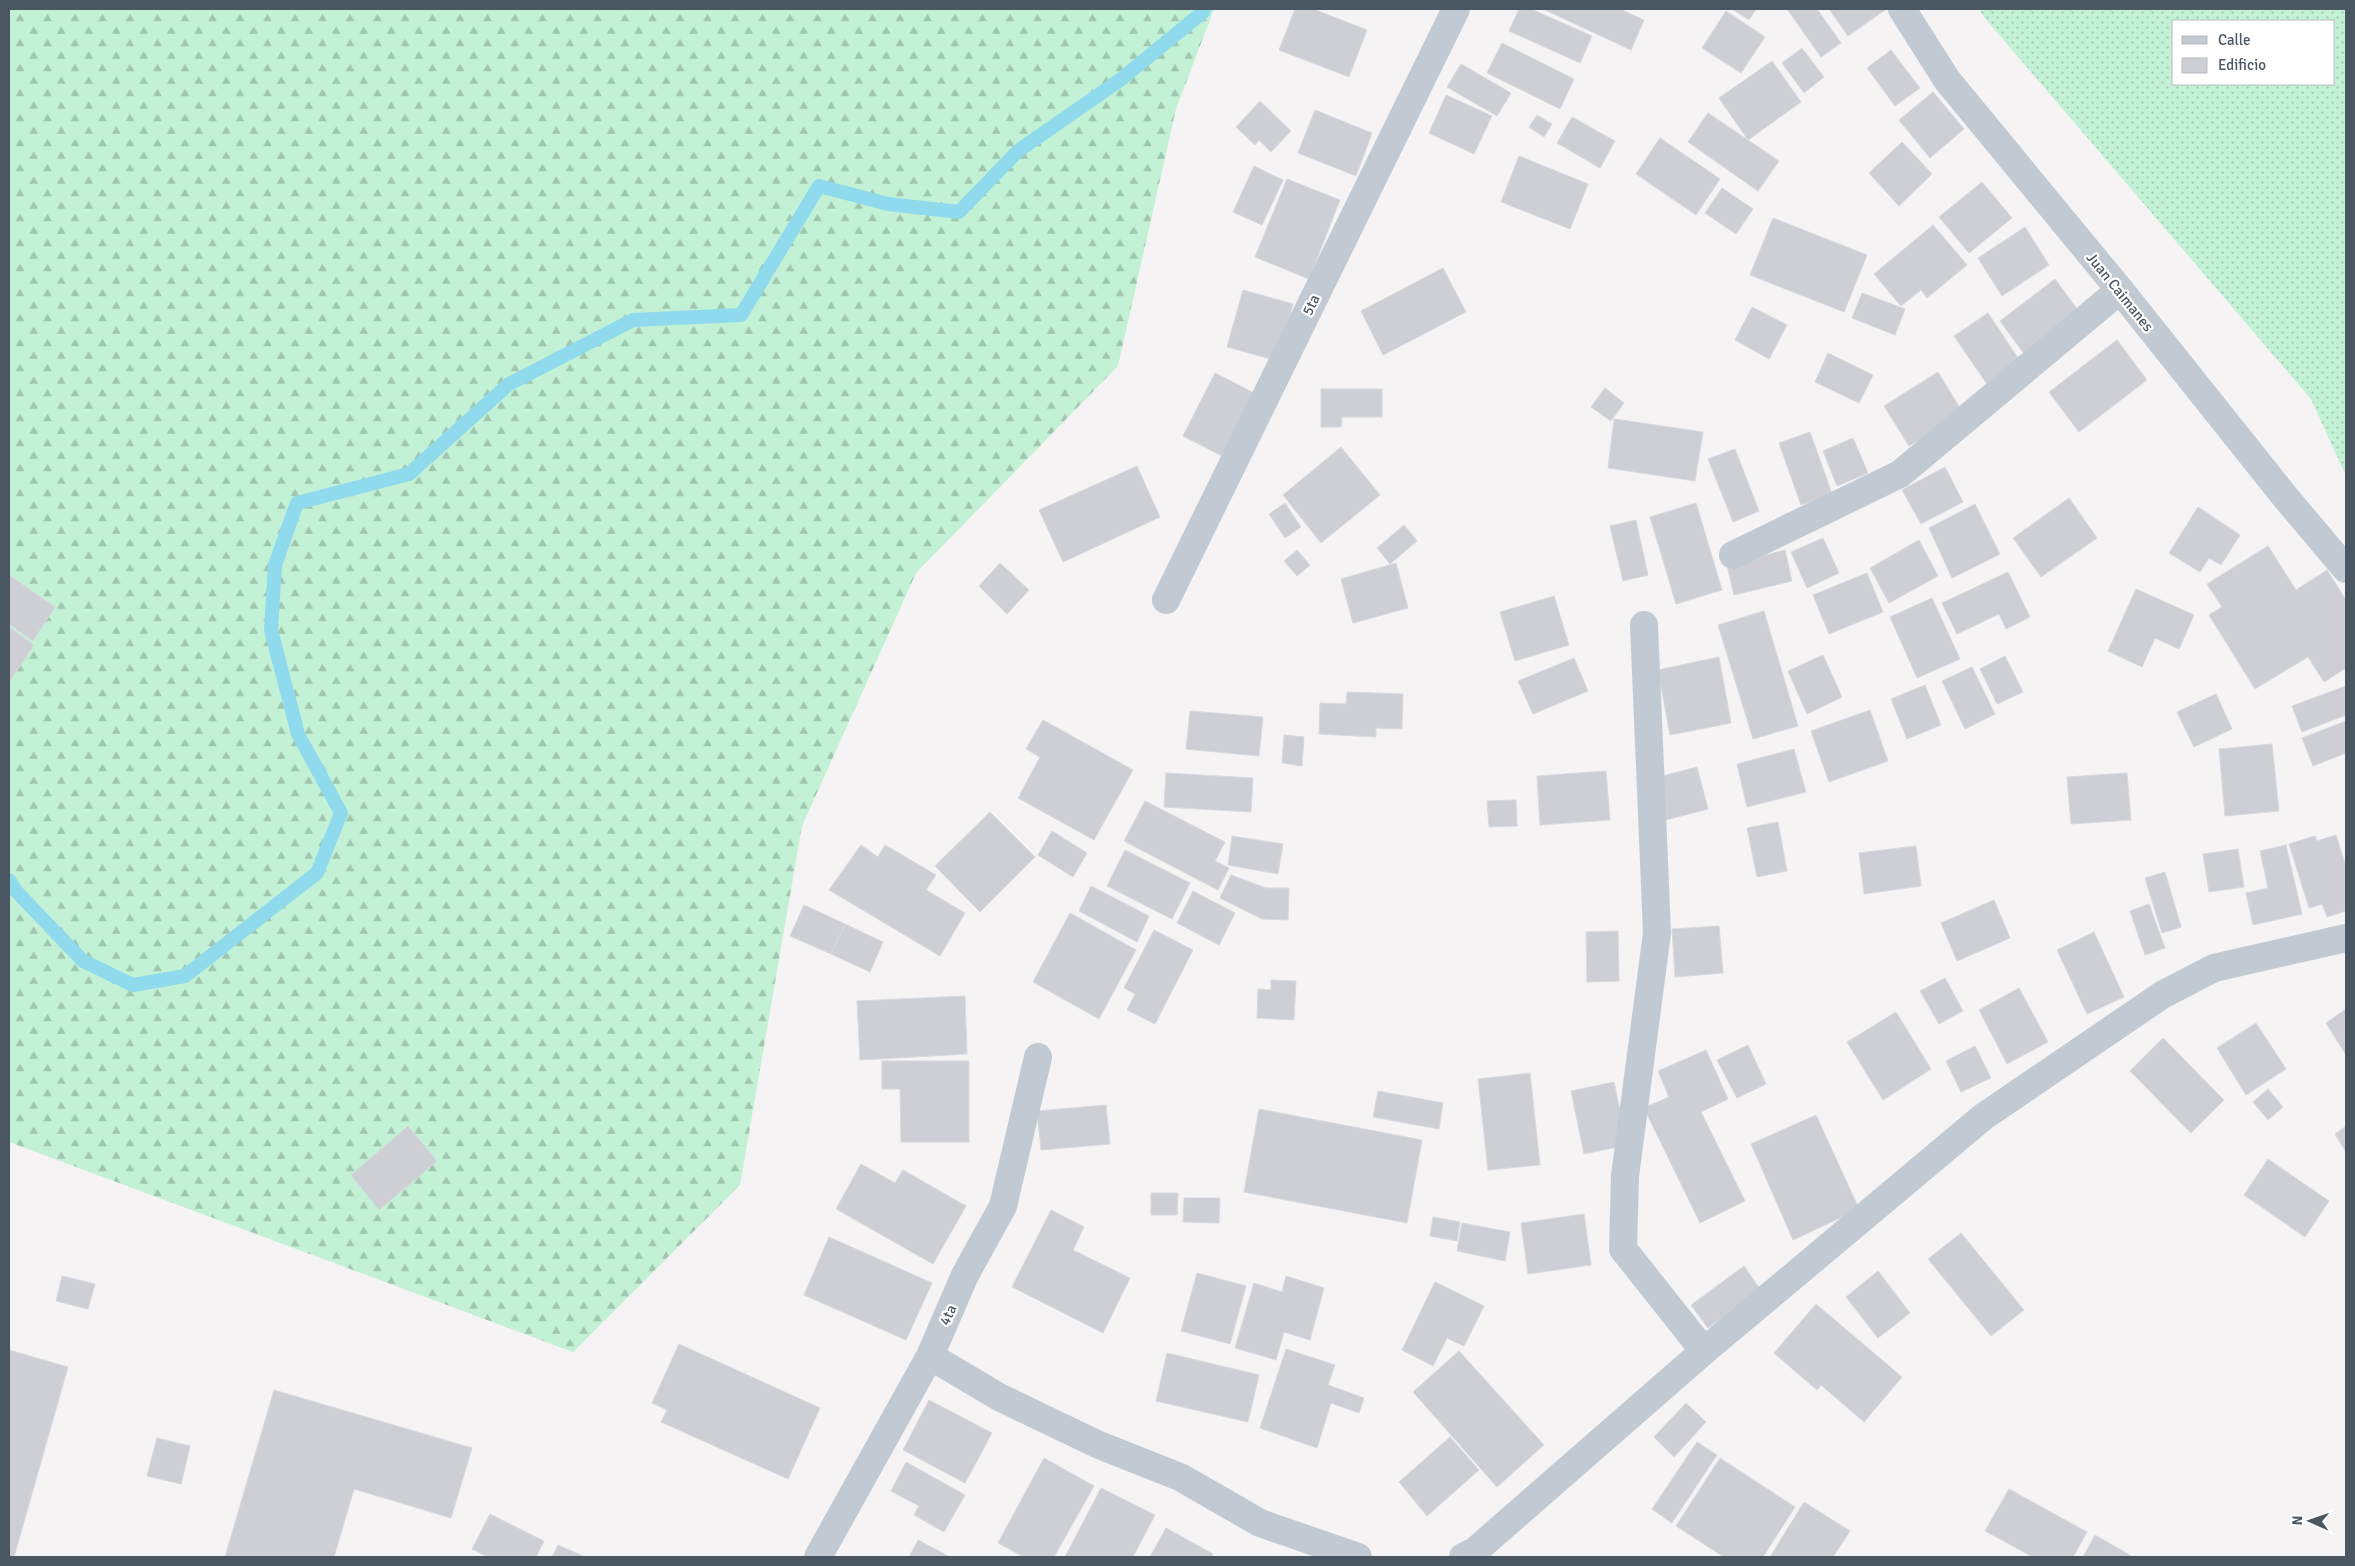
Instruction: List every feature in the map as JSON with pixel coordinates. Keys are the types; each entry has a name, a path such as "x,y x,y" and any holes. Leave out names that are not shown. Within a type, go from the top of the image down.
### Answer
{"street":[{"name":"5ta","path":"1166,600 1456,9"},
{"name":"Juan Caimanes","path":"1902,9 1947,80 2120,290 2286,498 2346,569"},
{"path":"1733,555 1900,474 2120,290"},
{"path":"1644,625 1657,933 1625,1176 1623,1249 1704,1351"},
{"path":"1463,1557 1475,1551 1704,1351 1983,1117 2162,995 2214,968 2346,938"},
{"name":"4ta","path":"818,1557 930,1356 965,1275 1003,1206 1038,1058"},
{"path":"930,1356 999,1396 1099,1445 1180,1477 1260,1523 1358,1557"}],"green space":[{"path":"9,9 1214,9 1176,109 1118,366 916,573 802,826 740,1185 573,1352 9,1142"},
{"path":"1979,9 2346,9 2346,476 2311,399"}],"building":[{"path":"1295,9 1313,9 1367,30 1349,77 1279,50"},
{"path":"1519,9 1531,9 1592,36 1580,63 1509,31"},
{"path":"1543,9 1620,9 1644,20 1631,50"},
{"path":"1732,9 1756,9 1749,20"},
{"path":"1787,9 1817,9 1841,43 1821,57"},
{"path":"1829,9 1884,9 1885,10 1848,36"},
{"path":"1726,11 1765,37 1741,73 1702,48"},
{"path":"1502,43 1574,79 1560,109 1487,73"},
{"path":"1802,48 1824,77 1804,93 1782,63"},
{"path":"1891,50 1920,88 1895,106 1867,68"},
{"path":"1772,61 1801,102 1748,140 1719,98"},
{"path":"1461,64 1511,93 1497,116 1447,87"},
{"path":"1933,92 1964,129 1930,158 1899,120"},
{"path":"1446,95 1492,116 1474,154 1429,133"},
{"path":"1260,101 1291,131 1271,152 1259,140 1255,145 1236,127"},
{"path":"1315,110 1372,133 1356,176 1298,153"},
{"path":"1708,113 1779,161 1758,191 1688,142"},
{"path":"1537,115 1552,124 1544,137 1529,127"},
{"path":"1572,117 1615,141 1600,168 1557,143"},
{"path":"1660,138 1720,179 1696,215 1636,174"},
{"path":"1902,142 1932,174 1899,206 1869,173"},
{"path":"1519,156 1588,184 1570,229 1501,202"},
{"path":"1254,166 1283,180 1262,225 1233,212"},
{"path":"1287,179 1340,200 1309,279 1255,257"},
{"path":"1982,182 2012,218 1969,253 1939,217"},
{"path":"1722,188 1753,209 1736,234 1705,213"},
{"path":"1773,218 1867,255 1844,312 1750,275"},
{"path":"1933,225 1967,265 1927,298 1921,290 1901,306 1874,274"},
{"path":"2025,227 2049,265 2002,296 1978,258"},
{"path":"1443,268 1466,312 1383,355 1361,311"},
{"path":"2055,279 2083,317 2028,359 2000,321"},
{"path":"1243,290 1293,304 1278,361 1227,347"},
{"path":"1862,293 1905,309 1895,335 1852,318"},
{"path":"1752,307 1787,325 1769,359 1735,340"},
{"path":"1988,313 2022,364 1989,387 1954,336"},
{"path":"2117,340 2147,380 2079,432 2049,392"},
{"path":"1828,353 1873,375 1859,403 1815,382"},
{"path":"1938,372 1963,413 1909,446 1884,406"},
{"path":"1215,373 1258,395 1226,458 1183,436"},
{"path":"1605,388 1624,403 1611,421 1591,407"},
{"path":"1321,389 1382,389 1382,417 1342,417 1341,427 1321,427"},
{"path":"1614,419 1703,432 1695,481 1608,468"},
{"path":"1810,432 1832,494 1801,505 1779,443"},
{"path":"1853,438 1868,473 1837,486 1823,451"},
{"path":"1341,447 1380,495 1321,543 1283,495"},
{"path":"1735,449 1759,511 1733,522 1708,459"},
{"path":"1137,466 1160,517 1063,562 1039,510"},
{"path":"1945,467 1963,502 1921,524 1902,490"},
{"path":"2069,498 2097,538 2041,577 2013,538"},
{"path":"1285,503 1301,527 1285,538 1269,514"},
{"path":"1696,503 1722,590 1676,604 1650,517"},
{"path":"1975,504 2000,554 1952,578 1929,528"},
{"path":"2198,507 2240,535 2221,565 2209,558 2200,572 2169,553"},
{"path":"1636,520 1648,575 1623,581 1610,526"},
{"path":"1404,525 1417,541 1390,564 1377,548"},
{"path":"1823,538 1839,573 1807,588 1791,552"},
{"path":"1919,540 1938,576 1889,603 1870,568"},
{"path":"2268,546 2296,590 2327,570 2346,600 2346,668 2324,682 2308,657 2255,689 2209,615 2222,607 2207,584"},
{"path":"1297,550 1310,565 1297,576 1284,561"},
{"path":"1785,550 1792,581 1734,595 1727,565"},
{"path":"1000,563 1029,590 1007,614 979,586"},
{"path":"1396,563 1408,608 1353,623 1341,579"},
{"path":"2008,572 2030,617 2006,629 1999,614 1957,634 1942,603"},
{"path":"1867,573 1883,612 1829,634 1813,595"},
{"path":"9,575 55,607 33,641 9,624"},
{"path":"2136,589 2194,615 2179,649 2155,638 2142,667 2108,651"},
{"path":"1554,596 1569,645 1515,661 1500,612"},
{"path":"1932,598 1960,659 1917,678 1890,617"},
{"path":"1764,611 1798,726 1753,739 1718,625"},
{"path":"9,627 34,645 9,682"},
{"path":"1823,655 1842,697 1807,714 1788,671"},
{"path":"2005,656 2023,692 1997,704 1980,669"},
{"path":"1719,657 1731,723 1670,735 1658,670"},
{"path":"1574,658 1588,691 1533,714 1518,681"},
{"path":"1972,667 1995,714 1965,729 1942,681"},
{"path":"1925,685 1941,725 1907,739 1891,699"},
{"path":"2346,686 2346,715 2302,732 2292,706"},
{"path":"1347,692 1403,694 1402,729 1376,728 1376,737 1319,734 1320,703 1346,704"},
{"path":"2216,694 2232,729 2194,747 2177,712"},
{"path":"1870,710 1888,761 1829,782 1811,731"},
{"path":"1190,711 1263,717 1259,756 1186,749"},
{"path":"1043,720 1133,770 1094,840 1018,798 1040,757 1026,749"},
{"path":"2346,721 2346,753 2313,766 2302,738"},
{"path":"1284,735 1304,737 1302,766 1282,763"},
{"path":"2272,744 2279,811 2225,816 2219,749"},
{"path":"1794,749 1806,792 1747,807 1737,764"},
{"path":"1697,767 1708,809 1666,820 1655,778"},
{"path":"1606,771 1610,820 1540,825 1537,776"},
{"path":"1166,773 1253,778 1251,812 1164,807"},
{"path":"2127,773 2131,820 2071,824 2067,777"},
{"path":"1516,800 1517,826 1489,827 1487,801"},
{"path":"1145,801 1225,842 1215,861 1229,868 1218,890 1124,841"},
{"path":"990,812 1035,857 980,912 935,866"},
{"path":"1778,822 1787,871 1757,877 1747,828"},
{"path":"1052,831 1087,853 1073,877 1038,855"},
{"path":"2336,835 2346,867 2346,911 2327,917 2322,904 2309,908 2289,844 2315,836 2317,841"},
{"path":"1232,836 1283,844 1278,874 1228,865"},
{"path":"861,845 878,857 885,845 936,875 926,890 965,913 940,956 829,890"},
{"path":"2286,845 2302,914 2253,925 2246,893 2268,888 2260,851"},
{"path":"1916,846 1921,886 1864,894 1859,853"},
{"path":"2238,849 2244,887 2209,892 2203,854"},
{"path":"1125,850 1190,883 1172,919 1107,886"},
{"path":"2165,872 2181,927 2162,933 2145,878"},
{"path":"1231,875 1266,888 1289,888 1288,920 1262,919 1220,898"},
{"path":"1091,886 1149,916 1137,942 1079,911"},
{"path":"1193,891 1235,913 1219,945 1177,923"},
{"path":"1994,900 2010,938 1957,961 1941,923"},
{"path":"2149,904 2165,948 2145,955 2130,911"},
{"path":"804,905 845,924 831,954 790,936"},
{"path":"1070,913 1136,950 1099,1019 1033,982"},
{"path":"845,924 883,942 870,972 831,954"},
{"path":"1719,926 1723,973 1675,977 1672,929"},
{"path":"1154,930 1193,950 1155,1024 1127,1010 1135,994 1124,988"},
{"path":"1618,931 1619,981 1587,982 1586,932"},
{"path":"2094,932 2124,997 2087,1014 2057,950"},
{"path":"1945,978 1963,1011 1939,1024 1920,991"},
{"path":"1271,980 1296,981 1294,1020 1257,1018 1258,989 1271,990"},
{"path":"2019,988 2048,1042 2007,1064 1979,1010"},
{"path":"965,996 967,1054 860,1060 857,1001"},
{"path":"2346,1009 2346,1055 2326,1023"},
{"path":"1896,1012 1931,1069 1883,1100 1847,1042"},
{"path":"2256,1023 2286,1069 2246,1095 2217,1048"},
{"path":"2163,1038 2224,1100 2191,1133 2130,1071"},
{"path":"1748,1045 1766,1084 1737,1098 1717,1060"},
{"path":"1975,1046 1991,1078 1961,1092 1946,1061"},
{"path":"1706,1050 1728,1099 1701,1112 1745,1201 1700,1223 1644,1108 1669,1097 1658,1071"},
{"path":"882,1061 969,1061 969,1142 901,1142 900,1089 882,1089"},
{"path":"1530,1073 1540,1165 1488,1170 1478,1079"},
{"path":"1614,1082 1627,1145 1584,1154 1571,1091"},
{"path":"2268,1089 2283,1107 2268,1120 2253,1102"},
{"path":"1378,1091 1443,1103 1439,1129 1373,1117"},
{"path":"1106,1105 1110,1144 1041,1150 1037,1111"},
{"path":"1259,1109 1422,1140 1407,1223 1244,1192"},
{"path":"1816,1115 1859,1209 1793,1240 1751,1144"},
{"path":"408,1126 437,1161 379,1210 351,1175"},
{"path":"2346,1126 2346,1152 2335,1134"},
{"path":"2268,1159 2329,1201 2305,1237 2244,1195"},
{"path":"861,1164 895,1183 903,1170 966,1206 933,1264 836,1209"},
{"path":"1151,1193 1178,1193 1177,1215 1151,1215"},
{"path":"1184,1198 1220,1198 1219,1223 1183,1222"},
{"path":"1051,1210 1084,1227 1073,1250 1130,1278 1103,1333 1012,1287"},
{"path":"1584,1214 1591,1265 1528,1274 1521,1223"},
{"path":"1433,1217 1460,1222 1457,1241 1430,1236"},
{"path":"1462,1223 1510,1232 1505,1261 1457,1251"},
{"path":"1961,1233 2024,1310 1991,1336 1928,1259"},
{"path":"829,1237 932,1283 906,1340 804,1295"},
{"path":"1744,1266 1760,1289 1708,1328 1691,1305"},
{"path":"1878,1271 1910,1313 1878,1338 1846,1297"},
{"path":"1197,1273 1246,1286 1230,1344 1181,1331"},
{"path":"62,1276 95,1284 88,1309 56,1301"},
{"path":"1286,1276 1324,1288 1310,1340 1284,1332 1276,1360 1235,1348 1254,1283 1282,1292"},
{"path":"1435,1282 1484,1306 1464,1346 1447,1338 1433,1366 1402,1350"},
{"path":"1816,1304 1902,1377 1864,1422 1821,1385 1817,1390 1774,1353"},
{"path":"679,1344 820,1408 788,1479 661,1422 667,1410 652,1403"},
{"path":"1286,1349 1335,1365 1328,1385 1364,1398 1359,1413 1331,1403 1317,1448 1260,1428"},
{"path":"9,1350 68,1367 14,1557 9,1557"},
{"path":"1459,1351 1544,1445 1497,1487 1413,1392"},
{"path":"1167,1353 1259,1375 1248,1422 1156,1401"},
{"path":"274,1390 472,1448 451,1518 354,1489 334,1557 225,1557"},
{"path":"929,1400 992,1433 965,1483 903,1450"},
{"path":"1686,1403 1706,1422 1674,1457 1654,1437"},
{"path":"1450,1437 1479,1470 1427,1516 1399,1482"},
{"path":"157,1438 190,1446 181,1484 147,1476"},
{"path":"1697,1442 1717,1455 1672,1523 1652,1509"},
{"path":"1044,1458 1094,1486 1054,1557 1024,1557 998,1543"},
{"path":"1720,1458 1795,1507 1763,1557 1724,1557 1676,1526"},
{"path":"906,1462 965,1495 944,1532 914,1515 919,1506 891,1491"},
{"path":"1101,1488 1155,1515 1133,1557 1065,1557"},
{"path":"2009,1489 2087,1532 2073,1557 2033,1557 1985,1531"},
{"path":"1804,1502 1850,1531 1833,1557 1770,1557"},
{"path":"490,1514 544,1541 536,1557 488,1557 472,1549"},
{"path":"1166,1528 1213,1554 1211,1557 1150,1557"},
{"path":"2095,1535 2133,1557 2083,1557"},
{"path":"918,1540 950,1557 909,1557"},
{"path":"558,1545 585,1557 552,1557"}],"waterway":[{"path":"9,880 16,891 83,961 133,985 185,976 317,873 341,813 298,734 271,630 275,565 297,503 409,474 509,384 633,320 741,315 819,186 888,204 959,212 1018,151 1120,80 1203,12 1204,9"}]}
